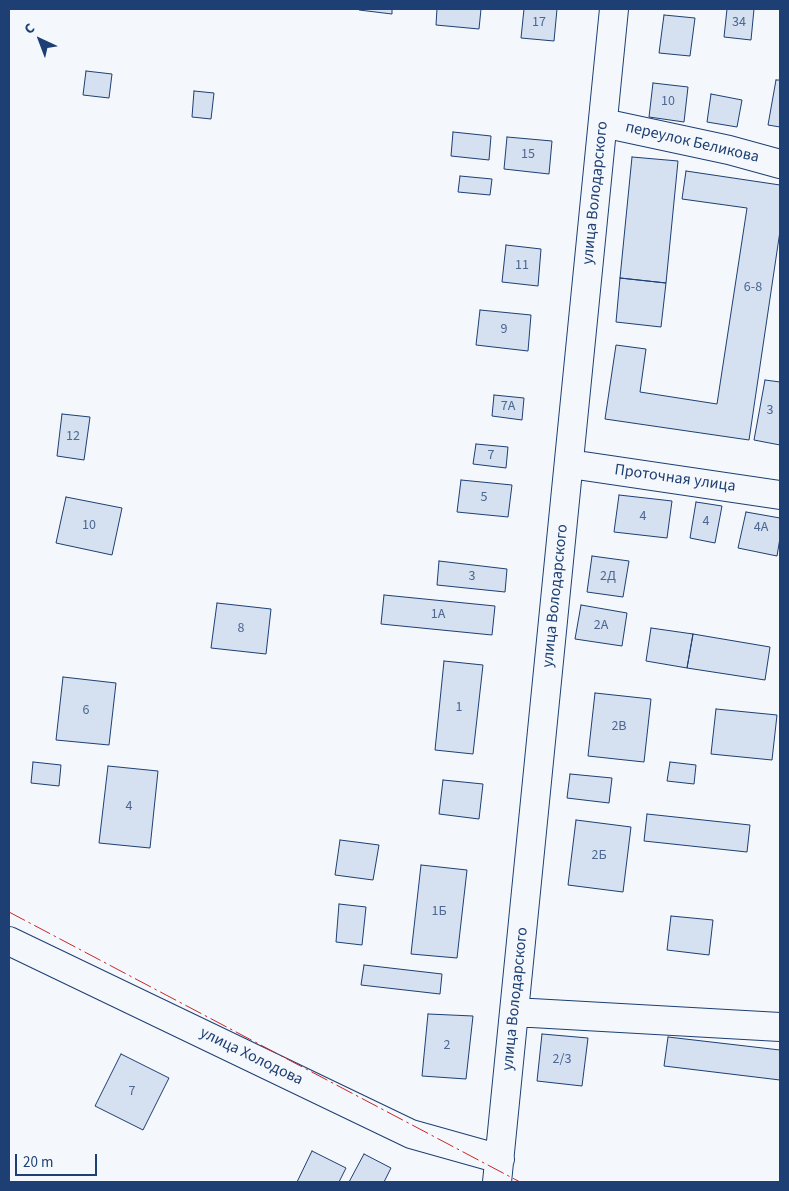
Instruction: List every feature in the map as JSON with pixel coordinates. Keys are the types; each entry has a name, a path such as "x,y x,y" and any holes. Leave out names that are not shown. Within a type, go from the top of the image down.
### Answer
{"street":[{"name":"улица Володарского","path":"498,1170 614,9"},
{"name":"переулок Беликова","path":"603,123 729,150 780,164"},
{"name":"Проточная улица","path":"570,464 780,495"},
{"name":"улица Холодова","path":"9,941 411,1134 498,1170"},
{"path":"514,1012 780,1026"}],"building":[{"path":"392,9 392,14 359,10"},
{"path":"437,9 481,9 479,29 436,25"},
{"path":"524,9 557,9 554,41 521,38"},
{"path":"727,9 754,9 751,40 724,37"},
{"path":"664,15 695,18 690,56 659,53"},
{"path":"86,71 112,74 109,98 83,95"},
{"path":"776,80 780,80 780,127 768,125"},
{"path":"653,83 688,87 684,122 649,117"},
{"path":"194,91 214,93 211,119 192,117"},
{"path":"711,94 742,100 737,127 707,122"},
{"path":"453,132 491,136 489,160 451,156"},
{"path":"507,137 552,141 549,174 504,169"},
{"path":"632,157 678,161 666,283 620,278"},
{"path":"686,171 780,185 780,231 749,440 605,419 616,345 646,349 640,392 717,404 747,208 682,199"},
{"path":"460,176 492,179 490,195 458,192"},
{"path":"506,245 541,249 538,286 502,282"},
{"path":"620,278 666,283 661,327 616,322"},
{"path":"480,310 531,315 528,351 476,345"},
{"path":"765,380 780,382 780,445 754,440"},
{"path":"494,395 524,398 522,420 492,416"},
{"path":"62,414 90,417 84,460 57,456"},
{"path":"476,444 508,447 506,468 473,464"},
{"path":"461,480 512,485 508,517 457,512"},
{"path":"619,495 672,501 667,538 614,532"},
{"path":"66,497 122,508 112,555 56,543"},
{"path":"696,502 722,506 715,543 690,538"},
{"path":"746,512 780,518 780,538 777,556 738,548"},
{"path":"592,556 629,561 623,597 587,592"},
{"path":"439,561 507,569 505,592 437,585"},
{"path":"384,595 495,606 492,635 381,624"},
{"path":"217,603 271,609 266,654 211,648"},
{"path":"581,605 627,613 622,646 575,639"},
{"path":"651,628 693,634 687,668 646,661"},
{"path":"693,634 770,647 765,680 687,668"},
{"path":"444,661 483,665 473,754 435,750"},
{"path":"63,677 116,683 109,745 56,740"},
{"path":"595,693 651,699 644,762 588,756"},
{"path":"716,709 777,715 772,760 711,754"},
{"path":"33,762 61,765 59,786 31,783"},
{"path":"670,762 696,765 694,784 667,781"},
{"path":"108,766 158,771 150,848 99,843"},
{"path":"570,774 612,778 609,803 567,798"},
{"path":"443,780 483,784 479,819 439,814"},
{"path":"647,814 750,825 747,852 644,841"},
{"path":"576,820 631,827 623,892 568,885"},
{"path":"340,840 379,845 373,880 335,875"},
{"path":"421,865 467,870 457,958 411,954"},
{"path":"339,904 366,907 362,945 336,942"},
{"path":"671,916 713,920 709,955 667,950"},
{"path":"364,965 442,974 440,994 361,985"},
{"path":"428,1014 473,1016 466,1079 422,1076"},
{"path":"542,1034 588,1038 582,1086 537,1081"},
{"path":"668,1037 780,1050 780,1080 664,1066"},
{"path":"121,1054 169,1078 143,1130 95,1106"},
{"path":"312,1151 346,1168 339,1182 297,1182"},
{"path":"364,1154 391,1168 384,1182 349,1182"}],"power":[{"path":"9,912 520,1182"}]}
